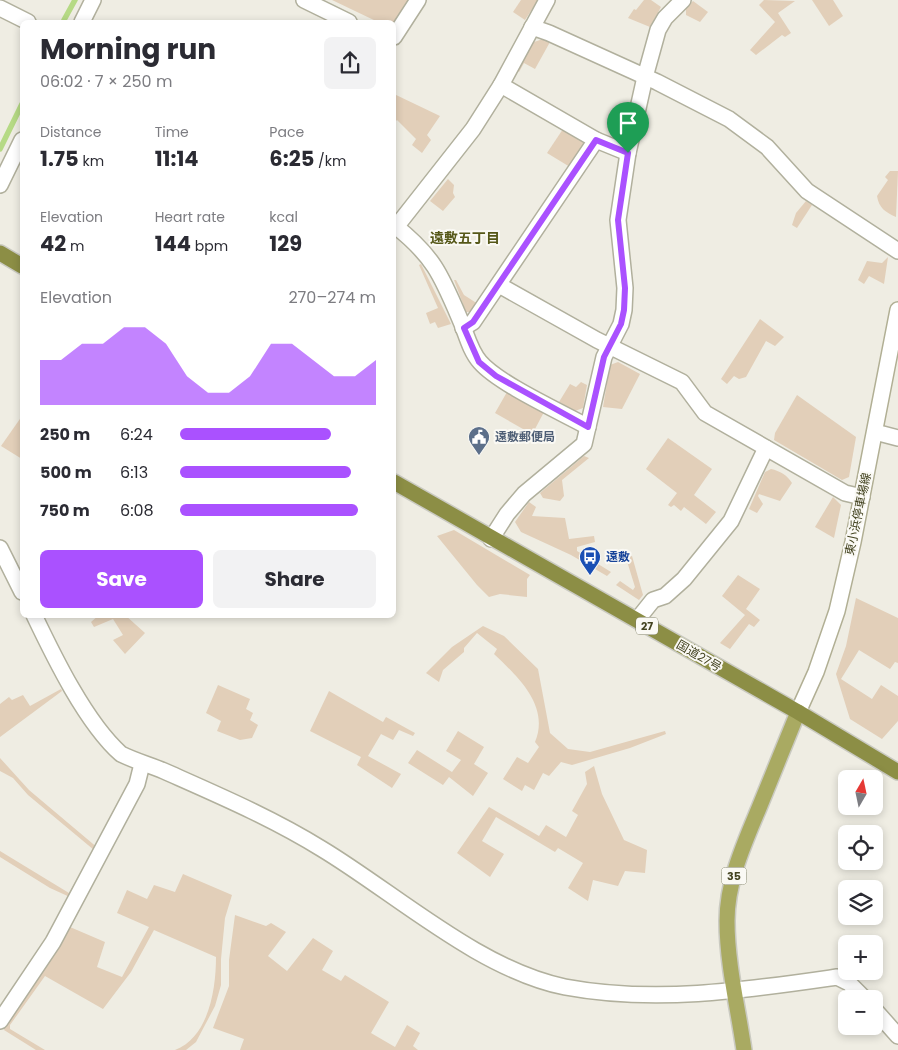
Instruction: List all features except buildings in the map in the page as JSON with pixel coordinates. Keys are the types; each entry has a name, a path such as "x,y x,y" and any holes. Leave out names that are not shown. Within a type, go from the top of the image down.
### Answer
{"highway":[{"path":"0,253 20,265"},
{"name":"国道27号","path":"396,483 491,539 798,712 898,772"}],"main road":[{"name":"35","path":"744,1050 727,922 730,892 749,832 798,712"}],"street":[{"path":"83,20 93,0"},
{"path":"304,0 345,20"},
{"path":"396,34 418,0"},
{"path":"396,225 473,130 501,85 547,0"},
{"path":"491,539 507,514 524,494 584,444 604,357 621,324 624,310 625,288 618,220 628,153 658,30 665,18 682,0"},
{"path":"8,7 25,20"},
{"path":"532,27 549,32 729,119 750,132 767,147 807,191 898,251"},
{"path":"501,85 596,140 628,153"},
{"path":"464,328 473,322 499,285 596,140"},
{"path":"0,185 20,144"},
{"path":"396,227 419,245 430,258 441,276 479,362 496,376 588,427"},
{"path":"499,285 610,346 682,382 705,413 845,493 862,497"},
{"name":"東小浜停車場線","path":"798,712 830,634 862,497 898,310"},
{"path":"875,432 898,438"},
{"path":"637,620 654,600 664,596 684,579 731,521 766,448"},
{"path":"0,548 20,588"},
{"path":"36,618 75,694 111,745 121,754 142,764 162,770 269,819 322,848 466,944 507,967 564,987 623,994 662,996 736,992 837,978 850,983 857,990"},
{"path":"0,1021 53,942 136,784 142,764"},
{"path":"883,1019 898,1036"}],"shaded area":[{"path":"332,0 411,0 396,22 396,20 374,20"},
{"path":"521,0 538,0 525,20 513,12"},
{"path":"644,0 651,0 661,7 650,27 628,18"},
{"path":"764,0 795,1 778,13 791,33 785,37 782,35 756,55 750,50 775,22 759,5"},
{"path":"812,0 833,0 843,16 829,26"},
{"path":"693,1 708,12 700,22 686,15 686,8"},
{"path":"543,39 550,42 535,69 524,63 519,72 517,70 531,43"},
{"path":"396,95 440,116 427,135 431,140 422,153 412,145 416,139 397,120"},
{"path":"563,129 586,143 570,167 547,153"},
{"path":"890,171 898,171 896,217 883,209 879,204 877,196 888,180 885,177"},
{"path":"448,179 454,185 453,193 455,197 443,211 430,201"},
{"path":"806,201 812,205 797,228 792,225 796,213"},
{"path":"888,257 884,284 869,276 864,284 858,280 867,261 882,263"},
{"path":"421,264 451,324 438,328 435,322 430,324 426,313 438,308 419,265"},
{"path":"454,280 456,280 464,295 478,304 472,312 466,312"},
{"path":"760,319 784,337 775,346 766,341 746,377 739,379 734,376 727,384 721,379"},
{"path":"618,362 640,374 622,409 603,407 610,365"},
{"path":"581,382 587,385 583,408 575,411 559,402 570,384 576,387"},
{"path":"507,392 544,412 535,429 539,432 537,437 495,413"},
{"path":"797,395 856,437 849,477 842,480 774,440 775,433"},
{"path":"20,419 20,458 1,446"},
{"path":"668,438 712,469 694,495 716,512 706,524 684,507 681,511 674,505 671,507 668,505 677,493 646,469"},
{"path":"584,456 589,458 562,480 564,496 560,501 543,498 540,493"},
{"path":"771,469 783,474 792,483 780,501 759,494 758,496 763,504 757,513 749,509 765,472"},
{"path":"833,497 841,505 834,538 815,527"},
{"path":"529,502 536,507 532,516 565,518 569,539 594,536 595,542 577,547 577,551 611,572 607,576 571,555 521,532 515,522"},
{"path":"454,530 530,575 527,579 527,597 500,594 489,597 437,536"},
{"path":"632,556 643,595 639,600 616,585 620,581 633,590 635,587 626,558"},
{"path":"738,575 760,589 746,609 760,620 754,627 749,624 730,649 720,643 745,615 722,596"},
{"path":"856,598 898,618 898,663 895,662 890,669 859,650 841,679 872,699 881,685 898,696 898,721 882,739 850,719 836,674 846,646"},
{"path":"96,618 128,618 145,633 125,654 113,640 123,635 113,619 94,627 91,622"},
{"path":"483,626 504,636 538,669 550,733 568,749 590,752 665,731 666,734 630,748 572,765 561,762 549,776 543,773 534,790 525,785 522,791 503,779 517,757 528,763 539,747 535,742 539,729 538,716 535,704 529,693 513,672 494,654 497,649 477,633 464,648 464,652 443,670 439,682 426,673 452,647"},
{"path":"218,685 250,699 246,709 253,713 250,720 258,725 252,738 240,740 217,731 221,721 206,713"},
{"path":"61,689 62,691 0,737 0,704 9,697 12,700 23,695 30,706"},
{"path":"329,691 383,722 386,717 415,733 413,736 399,730 393,740 381,734 368,756 401,774 392,788 357,765 361,757 310,731"},
{"path":"458,731 484,747 474,764 488,773 473,796 449,777 443,785 408,763 417,750 452,772 461,760 446,751"},
{"path":"0,758 29,790 99,849 72,898 50,888 0,857 0,851 69,893 94,850 28,795 13,778 0,771"},
{"path":"594,766 602,794 624,840 647,850 645,873 625,871 618,886 593,880 588,901 568,888 583,863 558,848 555,852 496,817 482,841 504,854 490,877 457,853 489,807 539,836 546,825 566,837 578,815 572,811 587,784 585,772"},
{"path":"183,874 232,895 225,918 221,959 221,985 215,1006 196,1042 186,1050 175,1050 187,1044 203,1023 212,997 216,957 154,930 131,972 103,1009 45,976 10,1025 10,1029 45,1050 36,1050 4,1030 6,1024 70,927 105,942 97,967 122,977 149,927 117,913 127,890 147,899 154,885 175,892"},
{"path":"235,915 266,926 271,923 286,932 268,956 287,971 313,938 333,951 322,970 341,981 345,975 389,1002 371,1033 395,1047 407,1025 420,1033 413,1046 418,1050 240,1050 244,1039 213,1028 229,986 229,960"}],"waterway":[{"path":"64,20 75,0"},
{"path":"0,149 20,108"}],"place":[{"name":"遠敷郵便局","path":"479,456"},
{"name":"遠敷","path":"590,576"}],"district":[{"name":"遠敷五丁目","path":"465,238"}],"route":[{"path":"596,140 628,153 618,220 625,288 624,310 621,324 604,357 588,427 496,376 479,362 464,328 473,322 499,285 596,140"}]}
